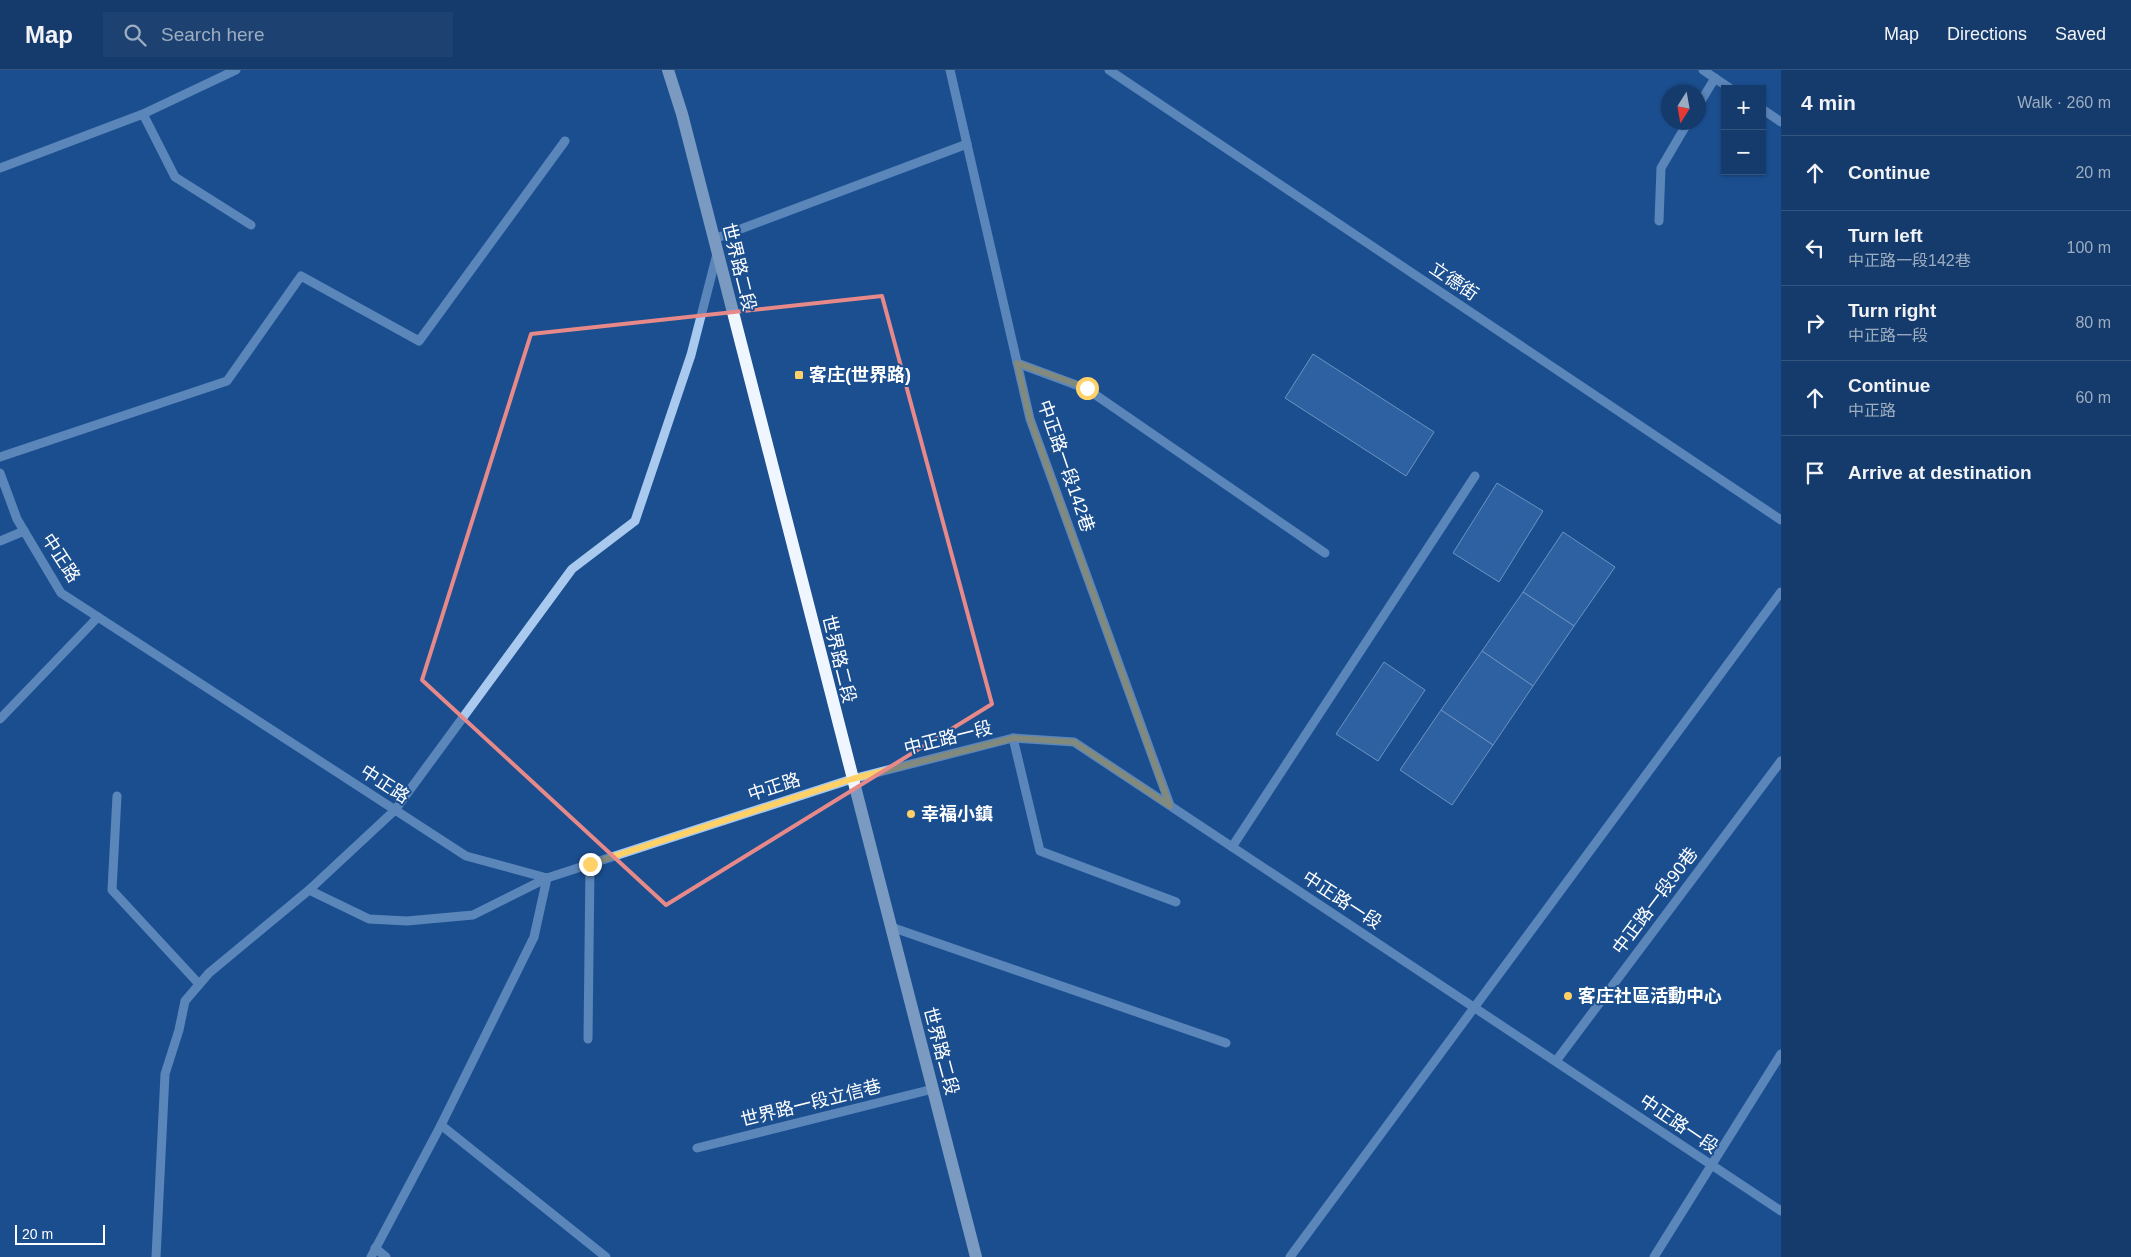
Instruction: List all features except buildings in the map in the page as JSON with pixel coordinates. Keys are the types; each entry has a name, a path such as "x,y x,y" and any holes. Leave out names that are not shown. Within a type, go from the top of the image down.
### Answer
{"main road":[{"name":"世界路二段","path":"668,70 682,114 976,1257"}],"street":[{"path":"0,168 143,114 236,70"},
{"name":"中正路一段142巷","path":"950,70 1030,419 1170,806"},
{"name":"立德街","path":"1110,70 1781,520"},
{"path":"1703,70 1726,85"},
{"path":"1706,93 1715,78"},
{"path":"1766,112 1781,122"},
{"path":"143,114 175,176 251,225"},
{"path":"1659,221 1661,168 1683,130"},
{"path":"0,456 227,381 301,276 419,341 565,141"},
{"path":"714,240 966,144"},
{"path":"156,1257 165,1074 179,1030 185,1001 209,973 309,890 395,810 572,569 635,521 691,356 717,254"},
{"path":"1017,363 1087,388 1325,553"},
{"name":"中正路","path":"0,472 17,519 62,593 466,856 547,878 852,779"},
{"path":"1232,847 1476,476"},
{"path":"0,541 24,531"},
{"path":"1290,1257 1781,592"},
{"path":"0,719 98,617"},
{"path":"1014,738 1040,851 1176,902"},
{"name":"中正路一段","path":"852,779 1014,738 1074,742 1781,1211"},
{"name":"中正路一段90巷","path":"1556,1061 1781,761"},
{"path":"117,796 112,890 199,984"},
{"path":"588,1039 590,864"},
{"path":"309,890 368,919 407,922 473,915 547,878"},
{"path":"371,1257 441,1125 534,937 547,878"},
{"path":"891,927 1226,1044"},
{"path":"1654,1257 1781,1054"},
{"name":"世界路一段立信巷","path":"697,1148 933,1089"},
{"path":"441,1125 606,1257"},
{"path":"376,1248 386,1257"}],"highlighted area":[{"path":"882,296 992,704 666,905 422,680 531,334"}],"place":[{"name":"客庄(世界路)","path":"799,375"},
{"name":"幸福小鎮","path":"911,814"},
{"name":"客庄社區活動中心","path":"1568,996"}],"route":[{"path":"590,864 852,779 1014,738 1074,742 1170,806 1030,419 1017,363 1087,388"}]}
